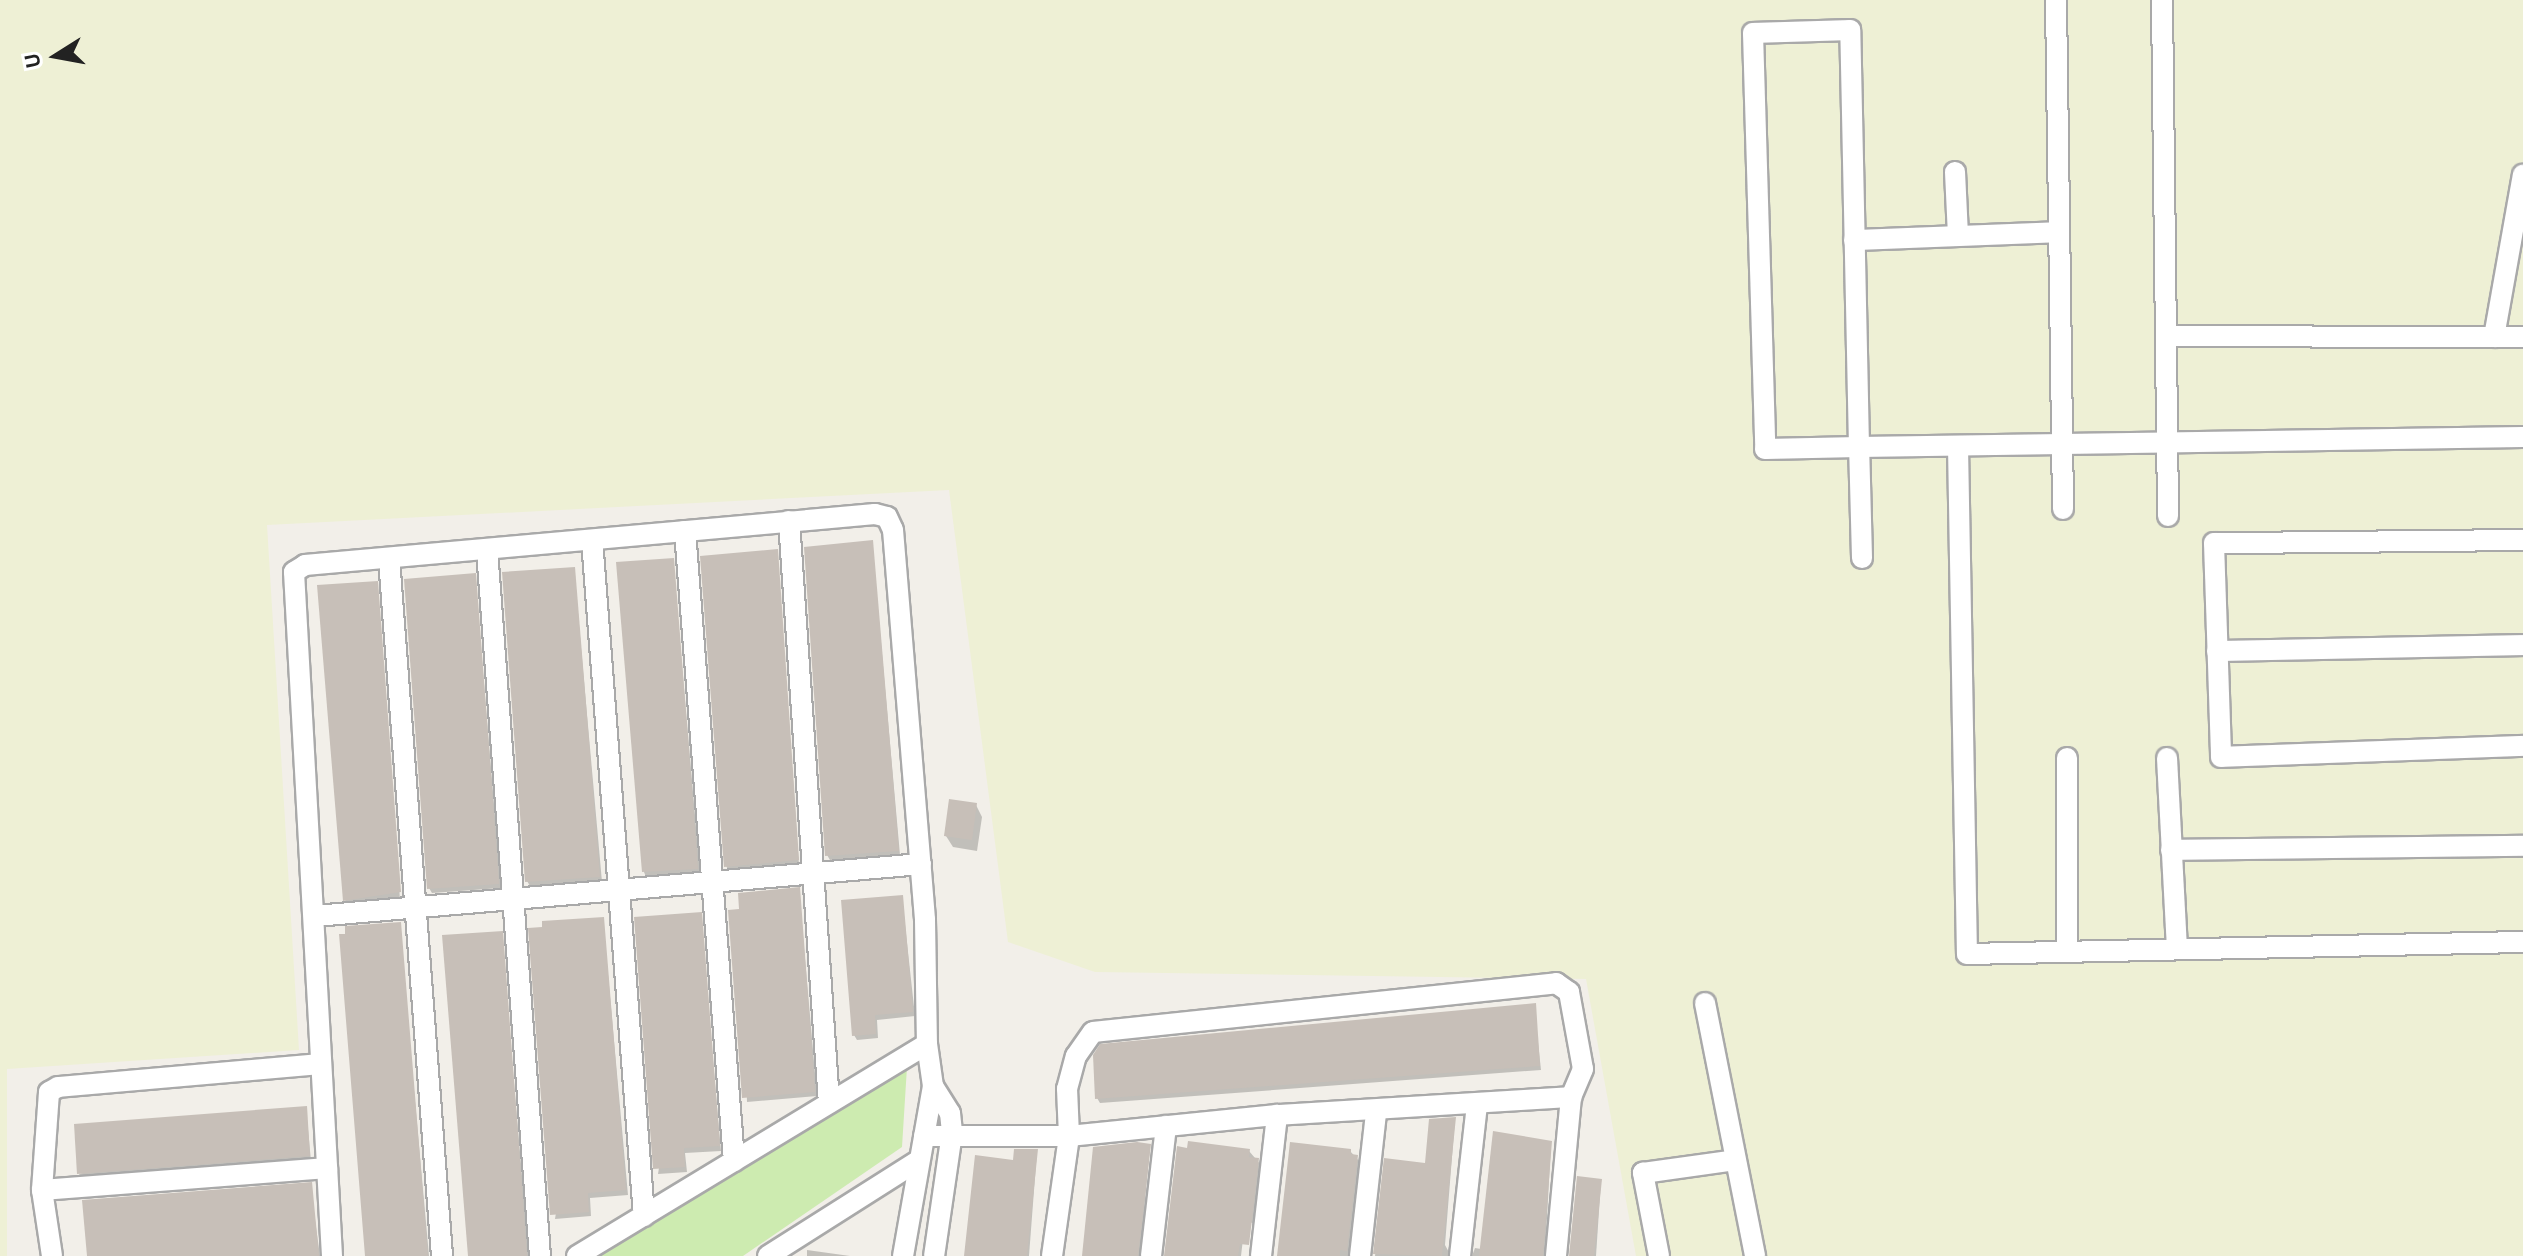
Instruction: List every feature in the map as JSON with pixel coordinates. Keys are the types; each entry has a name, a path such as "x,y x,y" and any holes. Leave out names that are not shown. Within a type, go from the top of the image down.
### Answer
{"street":[{"path":"2056,0 2063,509"},
{"path":"2162,0 2168,516"},
{"path":"1862,558 1859,447 1854,240 1850,30 1753,33 1765,449 1859,447 2523,437"},
{"path":"1955,172 1958,236"},
{"path":"2494,337 2523,175"},
{"path":"1854,240 2059,232"},
{"path":"2166,336 2523,337"},
{"path":"1958,446 1967,954 2523,942"},
{"path":"332,1256 294,572 305,565 875,514 891,521 921,864 927,1044 933,1086 911,1196 903,1256"},
{"path":"789,521 829,1103"},
{"path":"685,531 734,1161"},
{"path":"592,540 644,1216"},
{"path":"2523,540 2214,543 2221,757 2523,746"},
{"path":"487,550 540,1256"},
{"path":"389,559 442,1256"},
{"path":"2217,651 2523,645"},
{"path":"2067,758 2067,952"},
{"path":"2167,758 2177,949"},
{"path":"2171,850 2523,846"},
{"path":"315,916 921,864"},
{"path":"1052,1256 1069,1136 1067,1089 1076,1056 1093,1032 1556,983 1569,992 1583,1069 1571,1097 1556,1256"},
{"path":"1705,1003 1755,1256"},
{"path":"577,1256 927,1044"},
{"path":"52,1256 42,1190 45,1106 49,1092 58,1087 319,1064"},
{"path":"933,1086 950,1113 952,1133 934,1256"},
{"path":"924,1136 952,1133 1069,1136 1277,1115 1376,1113 1571,1097"},
{"path":"1460,1256 1477,1104"},
{"path":"1360,1256 1376,1113"},
{"path":"1261,1256 1277,1115"},
{"path":"1151,1256 1166,1126"},
{"path":"768,1256 797,1234 919,1160"},
{"path":"1659,1256 1643,1173 1735,1160"},
{"path":"42,1190 327,1168"},
{"path":"911,1196 941,1200"},
{"path":"794,1256 797,1234"}],"green space":[{"path":"0,0 2523,0 2523,1256 1636,1256 1586,979 1095,972 1008,942 949,490 267,525 299,1050 7,1069 7,1256 0,1256"},
{"path":"907,1067 902,1147 743,1256 586,1256"}],"building":[{"path":"873,540 899,851 825,856 804,547"},
{"path":"778,549 799,860 724,867 700,556"},
{"path":"674,558 698,869 642,872 616,562"},
{"path":"575,567 600,877 525,882 502,572"},
{"path":"476,573 499,884 427,889 404,579"},
{"path":"378,581 401,892 343,901 317,585"},
{"path":"949,799 977,803 972,840 944,836"},
{"path":"800,887 815,1092 742,1098 728,910 739,909 738,893"},
{"path":"903,895 913,1012 875,1015 876,1034 852,1036 841,900"},
{"path":"702,912 720,1146 684,1148 685,1167 653,1169 634,917"},
{"path":"604,917 626,1190 588,1193 589,1212 550,1215 528,928 542,927 542,921"},
{"path":"401,922 428,1256 365,1256 339,934 345,934 345,926"},
{"path":"503,931 527,1256 468,1256 442,935"},
{"path":"1536,1003 1540,1066 1095,1099 1093,1055 1100,1044"},
{"path":"307,1106 310,1156 77,1174 74,1124"},
{"path":"1456,1117 1442,1256 1373,1254 1384,1158 1425,1163 1429,1119"},
{"path":"1493,1131 1552,1141 1543,1256 1479,1256"},
{"path":"1188,1141 1250,1149 1249,1157 1259,1158 1249,1245 1240,1244 1238,1256 1164,1256 1177,1146 1187,1148"},
{"path":"1137,1142 1151,1144 1138,1256 1082,1256 1093,1147"},
{"path":"1290,1142 1351,1149 1351,1154 1358,1155 1347,1251 1340,1250 1340,1256 1277,1256"},
{"path":"1014,1149 1038,1149 1027,1256 964,1256 975,1155 1013,1160"},
{"path":"1577,1176 1602,1179 1594,1256 1569,1256"},
{"path":"312,1182 319,1256 87,1256 82,1200"}]}
